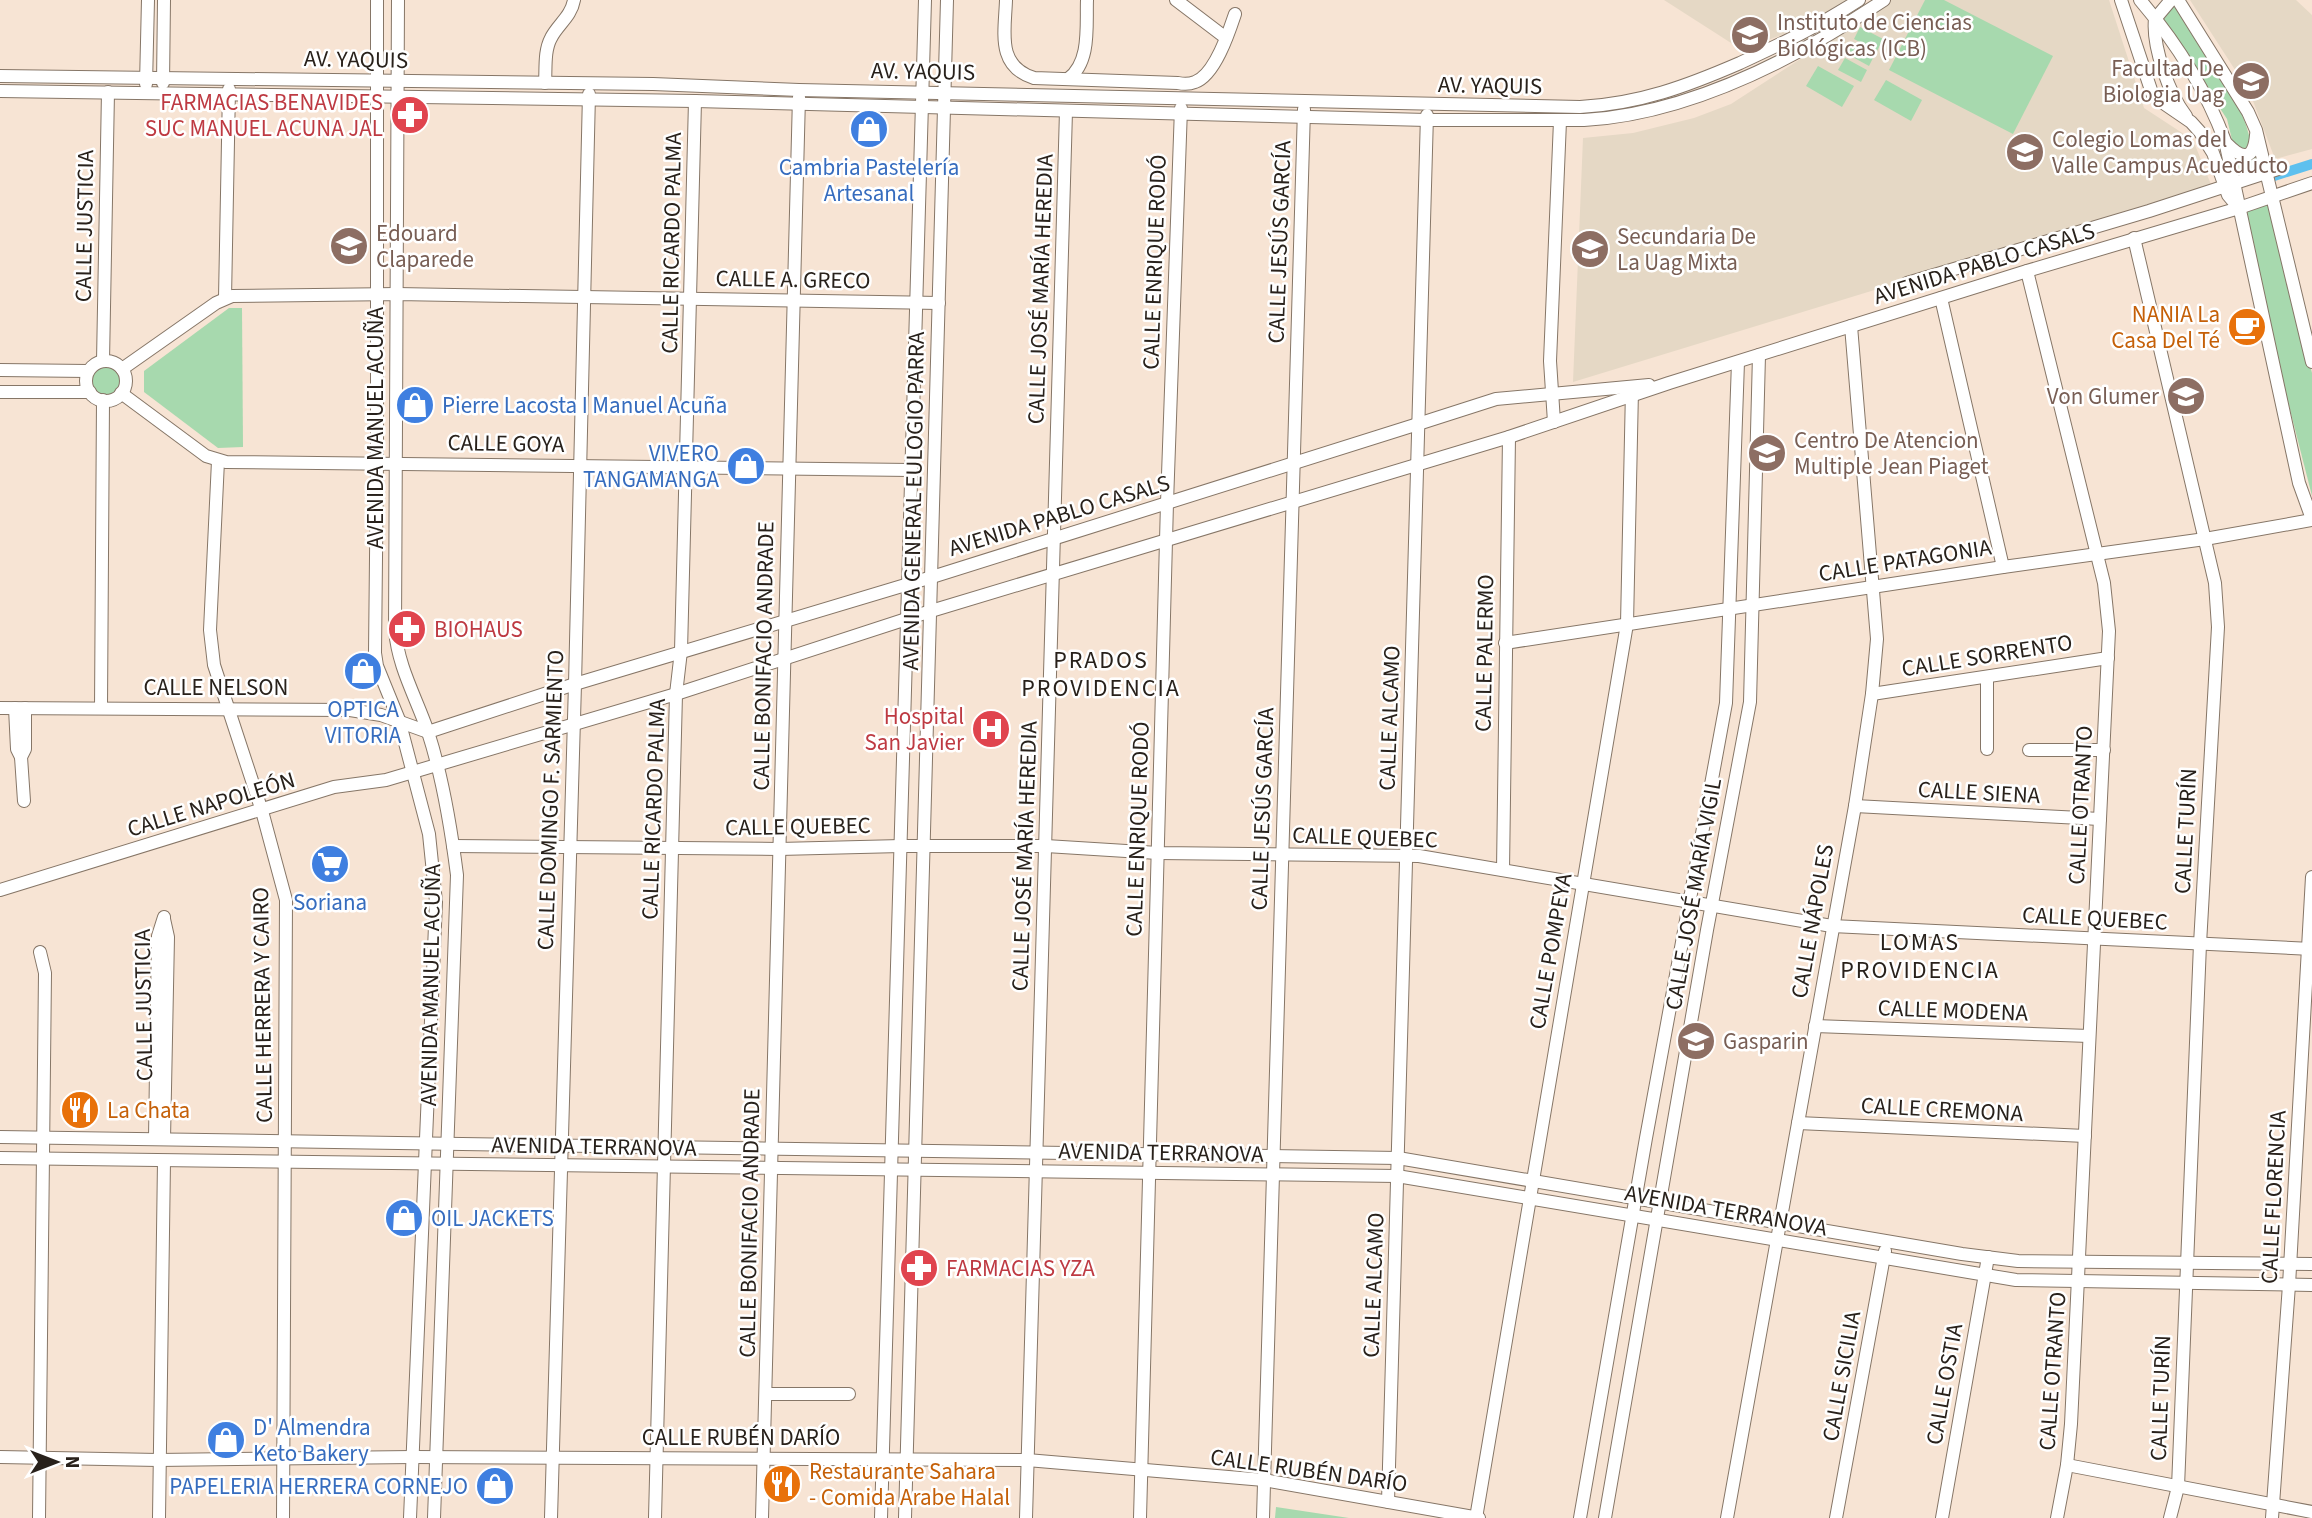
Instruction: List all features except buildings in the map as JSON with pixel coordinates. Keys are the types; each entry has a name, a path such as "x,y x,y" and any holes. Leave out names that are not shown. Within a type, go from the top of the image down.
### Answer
{"street":[{"path":"146,94 148,0"},
{"path":"162,94 164,0"},
{"name":"AVENIDA MANUEL ACUÑA","path":"377,0 377,463 374,653 399,720 429,834 435,879 410,1518"},
{"name":"AVENIDA MANUEL ACUÑA","path":"398,0 396,648 428,732 437,765 453,846 457,900 434,1518"},
{"path":"545,83 548,46 552,35 573,9 574,0"},
{"name":"AVENIDA GENERAL EULOGIO PARRA","path":"881,1518 925,0"},
{"name":"AVENIDA GENERAL EULOGIO PARRA","path":"905,1518 947,0"},
{"path":"1006,0 1004,43 1010,62 1016,71 1034,78 1195,82 1210,70 1235,14"},
{"path":"1068,79 1077,71 1084,56 1087,0"},
{"path":"1176,0 1226,38"},
{"name":"AV. YAQUIS","path":"146,78 589,83 1304,102 1555,107 1612,105 1674,90 1805,33 1859,0"},
{"name":"AV. YAQUIS","path":"0,91 695,102 1427,120 1609,119 1680,103 1737,80 1810,46 1884,0"},
{"path":"2121,0 2153,96 2192,122"},
{"path":"2140,0 2179,54 2204,95 2225,141 2230,185 2228,195 2239,208 2299,483 2312,519"},
{"path":"2172,0 2155,19 2155,41 2179,107 2213,153 2230,185"},
{"path":"2178,0 2248,112 2274,170 2273,196 2312,362"},
{"path":"1805,33 1810,46"},
{"path":"1084,56 1093,73 1104,80"},
{"path":"0,76 146,78"},
{"path":"225,298 229,79"},
{"name":"CALLE DOMINGO F. SARMIENTO","path":"551,1518 589,83"},
{"name":"CALLE BONIFACIO ANDRADE","path":"762,1518 799,90"},
{"name":"CALLE JUSTICIA","path":"103,361 108,92"},
{"name":"CALLE ENRIQUE RODÓ","path":"1140,1518 1167,503 1181,99"},
{"name":"CALLE RICARDO PALMA","path":"655,1518 695,102"},
{"name":"CALLE JESÚS GARCÍA","path":"1263,1518 1304,102"},
{"name":"CALLE ALCAMO","path":"1388,1502 1427,104"},
{"name":"CALLE JOSÉ MARÍA HEREDIA","path":"1026,1518 1066,111"},
{"path":"1554,422 1551,394 1560,121"},
{"path":"2225,141 2236,153 2247,155 2255,146 2256,130"},
{"path":"1907,283 2274,170"},
{"name":"AVENIDA PABLO CASALS","path":"437,765 677,694 931,611 1509,437 1632,392 1738,362 2134,238 2239,208 2312,183"},
{"name":"CALLE TURÍN","path":"2134,238 2215,583 2218,627 2200,944 2178,1487 2170,1518"},
{"name":"CALLE OTRANTO","path":"2027,271 2107,604 2108,658 2079,1281 2067,1465 2057,1518"},
{"name":"CALLE A. GRECO","path":"122,369 225,298 244,295 397,294 939,303"},
{"path":"1941,298 2003,567"},
{"name":"CALLE NÁPOLES","path":"1727,1518 1855,806 1872,694 1877,639 1874,586 1851,326"},
{"name":"CALLE JOSÉ MARÍA VIGIL","path":"1605,1518 1711,905 1750,702 1759,355"},
{"path":"114,362 122,369 126,382 115,399 103,400 90,392 86,384 88,371 94,364 114,362"},
{"name":"CALLE JOSÉ MARÍA VIGIL","path":"1580,1518 1726,703 1738,362"},
{"path":"0,370 88,371"},
{"path":"0,392 90,392"},
{"name":"AVENIDA PABLO CASALS","path":"428,732 681,651 932,577 1474,404 1496,399 1551,394 1632,392"},
{"name":"CALLE POMPEYA","path":"1477,1518 1627,624 1632,392"},
{"path":"121,393 206,456 218,461"},
{"path":"101,708 103,400"},
{"name":"CALLE PALERMO","path":"1503,870 1509,437"},
{"name":"CALLE GOYA","path":"218,461 911,470"},
{"name":"CALLE HERRERA Y CAIRO","path":"218,461 211,647 214,664 262,811 286,900 283,1518"},
{"name":"CALLE PATAGONIA","path":"1505,643 1752,604 2205,539 2312,519"},
{"name":"CALLE SORRENTO","path":"1872,694 2108,658"},
{"path":"1987,677 1987,749"},
{"name":"CALLE NELSON","path":"0,708 350,709 399,720 428,732"},
{"path":"20,708 20,734 25,749 19,753 24,801"},
{"path":"2029,750 2104,750"},
{"name":"CALLE NAPOLEÓN","path":"0,890 334,787 386,780 437,765"},
{"name":"CALLE SIENA","path":"1855,806 2100,820"},
{"name":"CALLE QUEBEC","path":"453,846 779,849 1046,846 1158,853 1419,856 1832,926 2310,949"},
{"name":"CALLE FLORENCIA","path":"2273,1512 2310,949 2312,877"},
{"name":"CALLE JUSTICIA","path":"159,1139 168,937 164,917 158,936 161,1060"},
{"path":"39,1137 36,971 40,952 45,973 39,1137 38,1158 39,1518"},
{"name":"CALLE MODENA","path":"1815,1026 2090,1036"},
{"name":"CALLE CREMONA","path":"1798,1123 2085,1136"},
{"name":"AVENIDA TERRANOVA","path":"0,1137 1398,1158 2018,1261 2312,1264"},
{"name":"AVENIDA TERRANOVA","path":"0,1158 1397,1176 2016,1280 2312,1285"},
{"path":"159,1518 164,1161"},
{"name":"CALLE SICILIA","path":"1836,1518 1887,1241"},
{"name":"CALLE OSTIA","path":"1942,1518 1988,1257"},
{"path":"766,1394 849,1394"},
{"name":"CALLE RUBÉN DARÍO","path":"0,1457 158,1460 413,1457 1027,1460 1264,1480 1477,1518"},
{"path":"2067,1465 2178,1487 2273,1512 2312,1512"}],"shaded area":[{"name":"Instituto de Ciencias Biológicas (ICB)","path":"1664,0 1849,0 1821,20 1742,50"},
{"path":"1891,0 2109,0 2144,108 2193,140 2212,187 1573,382 1583,138 1633,133 1694,118 1731,104"},
{"path":"2190,0 2296,0 2312,15 2312,149 2275,159 2250,93"}],"green space":[{"path":"1925,0 1944,0 2053,56 2013,134 1889,70"},
{"path":"2175,0 2233,91 2260,173 2241,177 2227,119 2160,17"},
{"path":"1860,27 1883,39 1877,51 1854,39"},
{"path":"1853,42 1875,54 1869,66 1847,54"},
{"path":"1845,58 1867,70 1861,82 1838,70"},
{"path":"1818,66 1854,86 1842,107 1806,86"},
{"path":"1886,80 1922,100 1911,121 1874,100"},
{"path":"2270,202 2312,373 2312,496 2273,343 2244,212"},
{"path":"229,308 242,308 243,447 218,448 144,392 144,371"},
{"path":"106,367 116,371 120,381 116,391 106,395 96,391 92,381 96,371"},
{"path":"1276,1507 1349,1518 1275,1518"}],"waterway":[{"path":"2271,177 2312,164"}],"place":[{"name":"Instituto de Ciencias Biológicas (ICB)","path":"1750,35"},
{"name":"Facultad De Biologia Uag","path":"2251,81"},
{"name":"FARMACIAS BENAVIDES SUC MANUEL ACUNA JAL","path":"410,115"},
{"name":"Cambria Pastelería Artesanal","path":"869,129"},
{"name":"Colegio Lomas del Valle Campus Acueducto","path":"2025,152"},
{"name":"Edouard Claparede","path":"349,246"},
{"name":"Secundaria De La Uag Mixta","path":"1590,249"},
{"name":"NANIA La Casa Del Té","path":"2247,327"},
{"name":"Von Glumer","path":"2186,396"},
{"name":"Pierre Lacosta I Manuel Acuña","path":"415,405"},
{"name":"Centro De Atencion Multiple Jean Piaget","path":"1767,453"},
{"name":"VIVERO TANGAMANGA","path":"746,466"},
{"name":"BIOHAUS","path":"407,629"},
{"name":"OPTICA VITORIA","path":"363,671"},
{"name":"Hospital San Javier","path":"991,729"},
{"name":"Soriana","path":"330,864"},
{"name":"Gasparin","path":"1696,1041"},
{"name":"La Chata","path":"80,1110"},
{"name":"OIL JACKETS","path":"404,1218"},
{"name":"FARMACIAS YZA","path":"919,1268"},
{"name":"D' Almendra Keto Bakery","path":"226,1440"},
{"name":"Restaurante Sahara - Comida Arabe Halal","path":"782,1484"},
{"name":"PAPELERIA HERRERA CORNEJO","path":"495,1486"}],"district":[{"name":"PRADOS PROVIDENCIA","path":"1101,674"},
{"name":"LOMAS PROVIDENCIA","path":"1920,956"}]}
